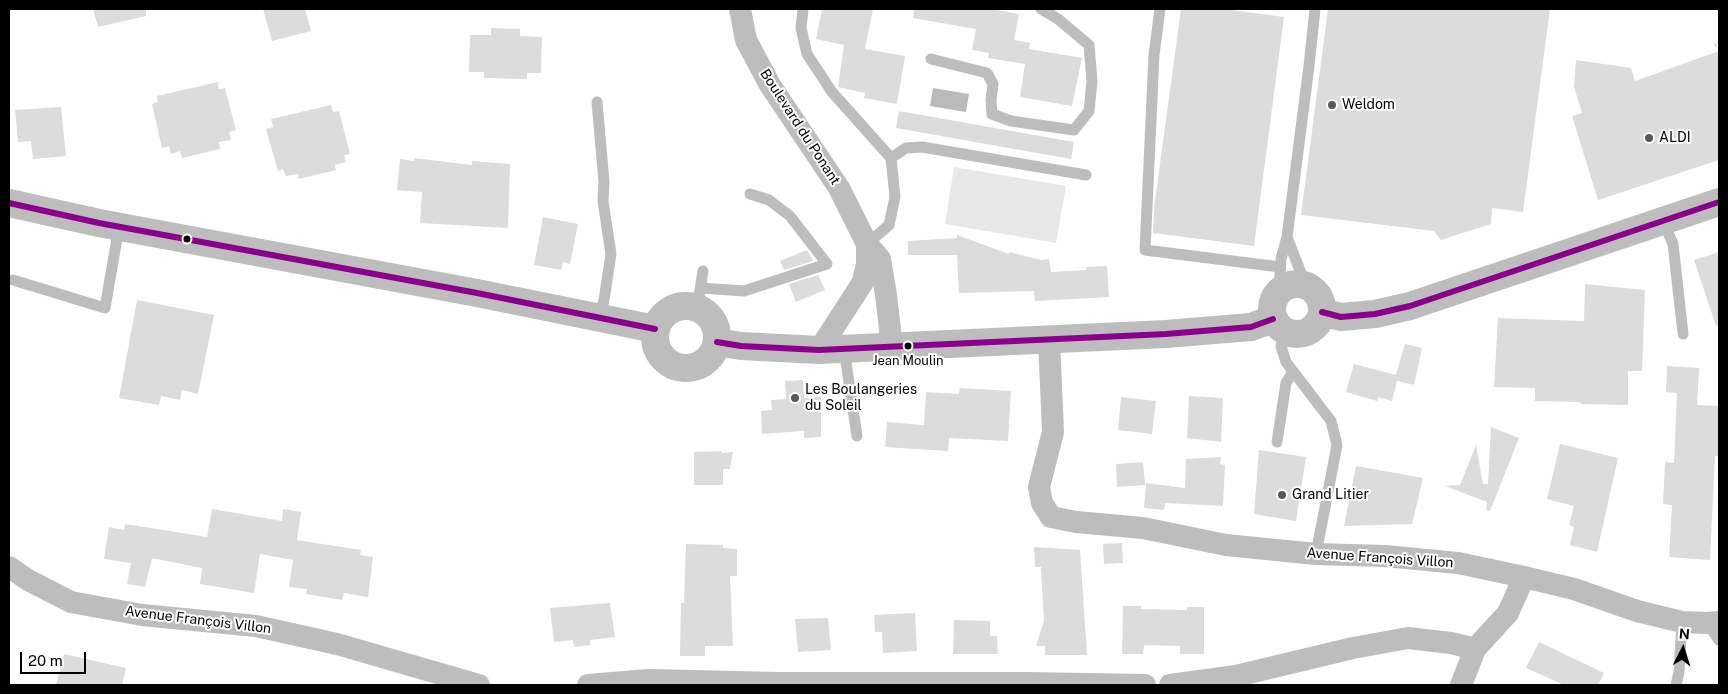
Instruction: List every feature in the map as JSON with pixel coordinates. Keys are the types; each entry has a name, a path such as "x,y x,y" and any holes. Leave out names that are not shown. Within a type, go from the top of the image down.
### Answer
{"street":[{"name":"Boulevard du Ponant","path":"740,9 746,40 770,85 839,188 867,244 880,259 892,347"},
{"path":"1322,312 1341,317 1375,314 1410,306 1719,202"},
{"path":"9,203 119,227 477,293 655,329"},
{"name":"Boulevard du Ponant","path":"832,350 853,297 863,282 867,264 867,244"},
{"path":"1288,281 1308,287 1316,293 1321,302 1322,312 1320,320 1308,332 1292,334 1278,325 1271,309 1274,299 1288,281"},
{"path":"853,297 886,295"},
{"path":"699,298 706,313 713,321 717,331 717,342 710,357 696,367 679,369 664,361 655,346 655,329 659,320 667,312 699,298"},
{"path":"717,342 741,346 832,350 1229,330 1278,325"},
{"name":"Avenue François Villon","path":"1049,340 1053,432 1038,487 1042,503 1051,517 1076,522 1143,528 1226,545 1316,554 1386,556 1458,563 1574,589 1637,611 1715,628"},
{"name":"Avenue François Villon","path":"9,567 28,580 71,602 142,615 256,626 337,644 479,685"},
{"path":"1461,685 1475,649 1508,613 1524,577"},
{"path":"1170,685 1236,676 1353,648 1408,638 1451,643 1475,649"},
{"path":"588,685 649,680 788,683 1145,685"}],"lane":[{"path":"803,9 801,28 807,54 832,92 891,158 895,197 889,225 867,244"},
{"path":"931,59 987,73 993,84 992,114 1011,121 1074,130 1089,111 1092,81 1088,45 1058,20 1041,9"},
{"path":"1160,9 1154,55 1145,250 1288,281 1301,273 1287,237"},
{"path":"1288,281 1287,237 1315,9"},
{"path":"597,102 604,182 603,201 611,254 604,300 599,318"},
{"path":"891,158 906,148 922,147 1086,175"},
{"path":"704,271 699,298 744,292 828,264 790,216 769,200 750,194"},
{"path":"1663,221 1673,244 1683,334"},
{"path":"13,280 105,308 119,227"},
{"path":"1278,325 1281,346 1286,362 1331,420 1337,445 1316,554"},
{"path":"832,350 857,436"},
{"path":"1278,442 1286,383 1293,372"},
{"path":"1676,685 1679,672 1682,622"}],"shaded area":[{"path":"933,88 969,94 966,112 930,106"},
{"path":"954,167 1066,186 1056,243 945,224"}],"building":[{"path":"93,9 146,9 146,16 98,27"},
{"path":"263,9 305,9 311,31 272,41"},
{"path":"822,9 873,9 865,49 905,56 897,104 864,98 865,93 838,87 844,45 816,39"},
{"path":"914,9 991,9 1019,14 1014,40 1030,43 1029,49 1082,58 1072,106 1020,97 1025,64 988,58 989,53 972,50 976,29 913,18"},
{"path":"1181,9 1224,9 1284,17 1254,246 1153,233 1154,208"},
{"path":"1328,9 1550,9 1523,212 1492,208 1491,224 1441,240 1434,231 1301,215"},
{"path":"491,28 520,29 520,36 542,37 541,73 527,73 527,79 484,78 484,72 469,72 470,35 491,35"},
{"name":"ALDI","path":"1719,51 1719,160 1598,200 1572,116 1582,113 1574,87 1576,60 1631,68 1635,81"},
{"path":"218,82 219,89 225,88 236,130 229,132 231,140 219,142 220,149 182,158 180,151 171,154 169,146 162,148 152,104 158,102 157,96"},
{"path":"331,105 333,112 339,111 350,154 344,155 346,162 335,165 336,170 299,179 298,174 286,176 283,169 278,171 266,129 273,127 271,119"},
{"path":"61,107 66,156 33,159 31,141 18,142 15,110"},
{"path":"899,111 1074,142 1071,159 896,128"},
{"path":"414,158 472,165 472,161 510,164 508,228 420,223 422,192 397,190 400,159 414,161"},
{"path":"543,217 578,224 570,264 563,262 561,270 534,265"},
{"path":"957,235 1009,254 1009,252 1041,260 1049,259 1051,272 1086,270 1086,267 1107,266 1109,297 1035,301 1034,291 959,293 957,255 908,255 908,241 957,238"},
{"path":"807,250 813,261 784,270 780,261"},
{"path":"1719,252 1719,325 1716,326 1694,260"},
{"path":"818,275 825,290 796,302 789,284"},
{"path":"1585,284 1645,290 1642,371 1628,371 1628,405 1535,401 1535,388 1494,387 1498,318 1584,321"},
{"path":"137,300 214,315 198,394 182,390 180,400 161,396 159,405 119,398"},
{"path":"1405,344 1422,348 1414,385 1397,381 1392,401 1378,397 1377,401 1346,392 1354,364 1396,375"},
{"path":"1667,366 1699,368 1697,405 1719,406 1719,456 1715,456 1710,560 1669,557 1672,505 1663,504 1665,462 1674,463 1677,393 1666,392"},
{"path":"803,380 804,398 821,397 821,437 804,438 804,431 762,434 761,411 772,410 771,400 786,399 785,381"},
{"path":"960,388 1011,391 1008,441 949,438 948,451 885,447 887,422 924,425 926,392 959,394"},
{"path":"1189,396 1223,398 1221,442 1187,438"},
{"path":"1121,397 1156,401 1152,434 1118,430"},
{"path":"1491,427 1519,438 1490,511 1486,510 1487,502 1445,486 1460,485 1476,445 1483,484 1488,484"},
{"path":"1560,444 1618,458 1597,552 1570,545 1574,527 1569,525 1574,506 1547,499"},
{"path":"1259,450 1306,457 1296,521 1254,514"},
{"path":"722,451 722,453 733,452 730,469 723,469 723,485 694,485 694,452"},
{"path":"1221,457 1220,464 1225,465 1223,506 1165,503 1164,510 1144,508 1146,483 1185,488 1186,459"},
{"path":"1143,462 1145,485 1117,487 1116,464"},
{"path":"1356,466 1423,478 1412,524 1344,526"},
{"path":"212,509 282,521 283,509 301,512 297,540 361,550 360,555 373,557 368,597 344,593 342,600 306,594 307,589 289,587 293,560 260,554 254,593 200,584 202,568 152,558 145,587 127,584 131,563 104,559 109,527 124,530 125,524 207,537"},
{"path":"1122,543 1123,563 1104,564 1103,544"},
{"path":"686,544 723,545 723,548 737,549 737,576 730,576 733,646 705,646 705,656 680,656 681,603 684,603"},
{"path":"1034,547 1080,550 1087,655 1045,655 1045,646 1036,646 1044,621 1041,567 1035,567"},
{"path":"610,603 615,637 590,640 590,645 574,647 573,640 554,642 550,608"},
{"path":"1123,606 1141,606 1141,609 1187,610 1187,607 1204,607 1204,654 1180,654 1180,646 1144,645 1143,654 1122,654"},
{"path":"915,613 917,651 883,653 882,632 875,632 874,615"},
{"path":"828,618 831,650 798,652 795,619"},
{"path":"954,620 990,621 990,636 997,636 998,654 953,654"},
{"path":"1539,642 1604,673 1598,685 1564,685 1526,668"},
{"path":"64,654 126,668 122,685 56,685"}],"transit line":[{"path":"1322,312 1341,317 1375,314 1410,306 1719,202"},
{"path":"9,203 99,223 477,293 655,329"},
{"path":"717,342 741,346 819,350 1166,334 1251,327 1273,319"}],"place":[{"name":"Weldom","path":"1332,105"},
{"name":"ALDI","path":"1649,138"},
{"name":"Jean Moulin","path":"908,346"},
{"name":"Les Boulangeries du Soleil","path":"795,398"},
{"name":"Grand Litier","path":"1282,495"}]}
